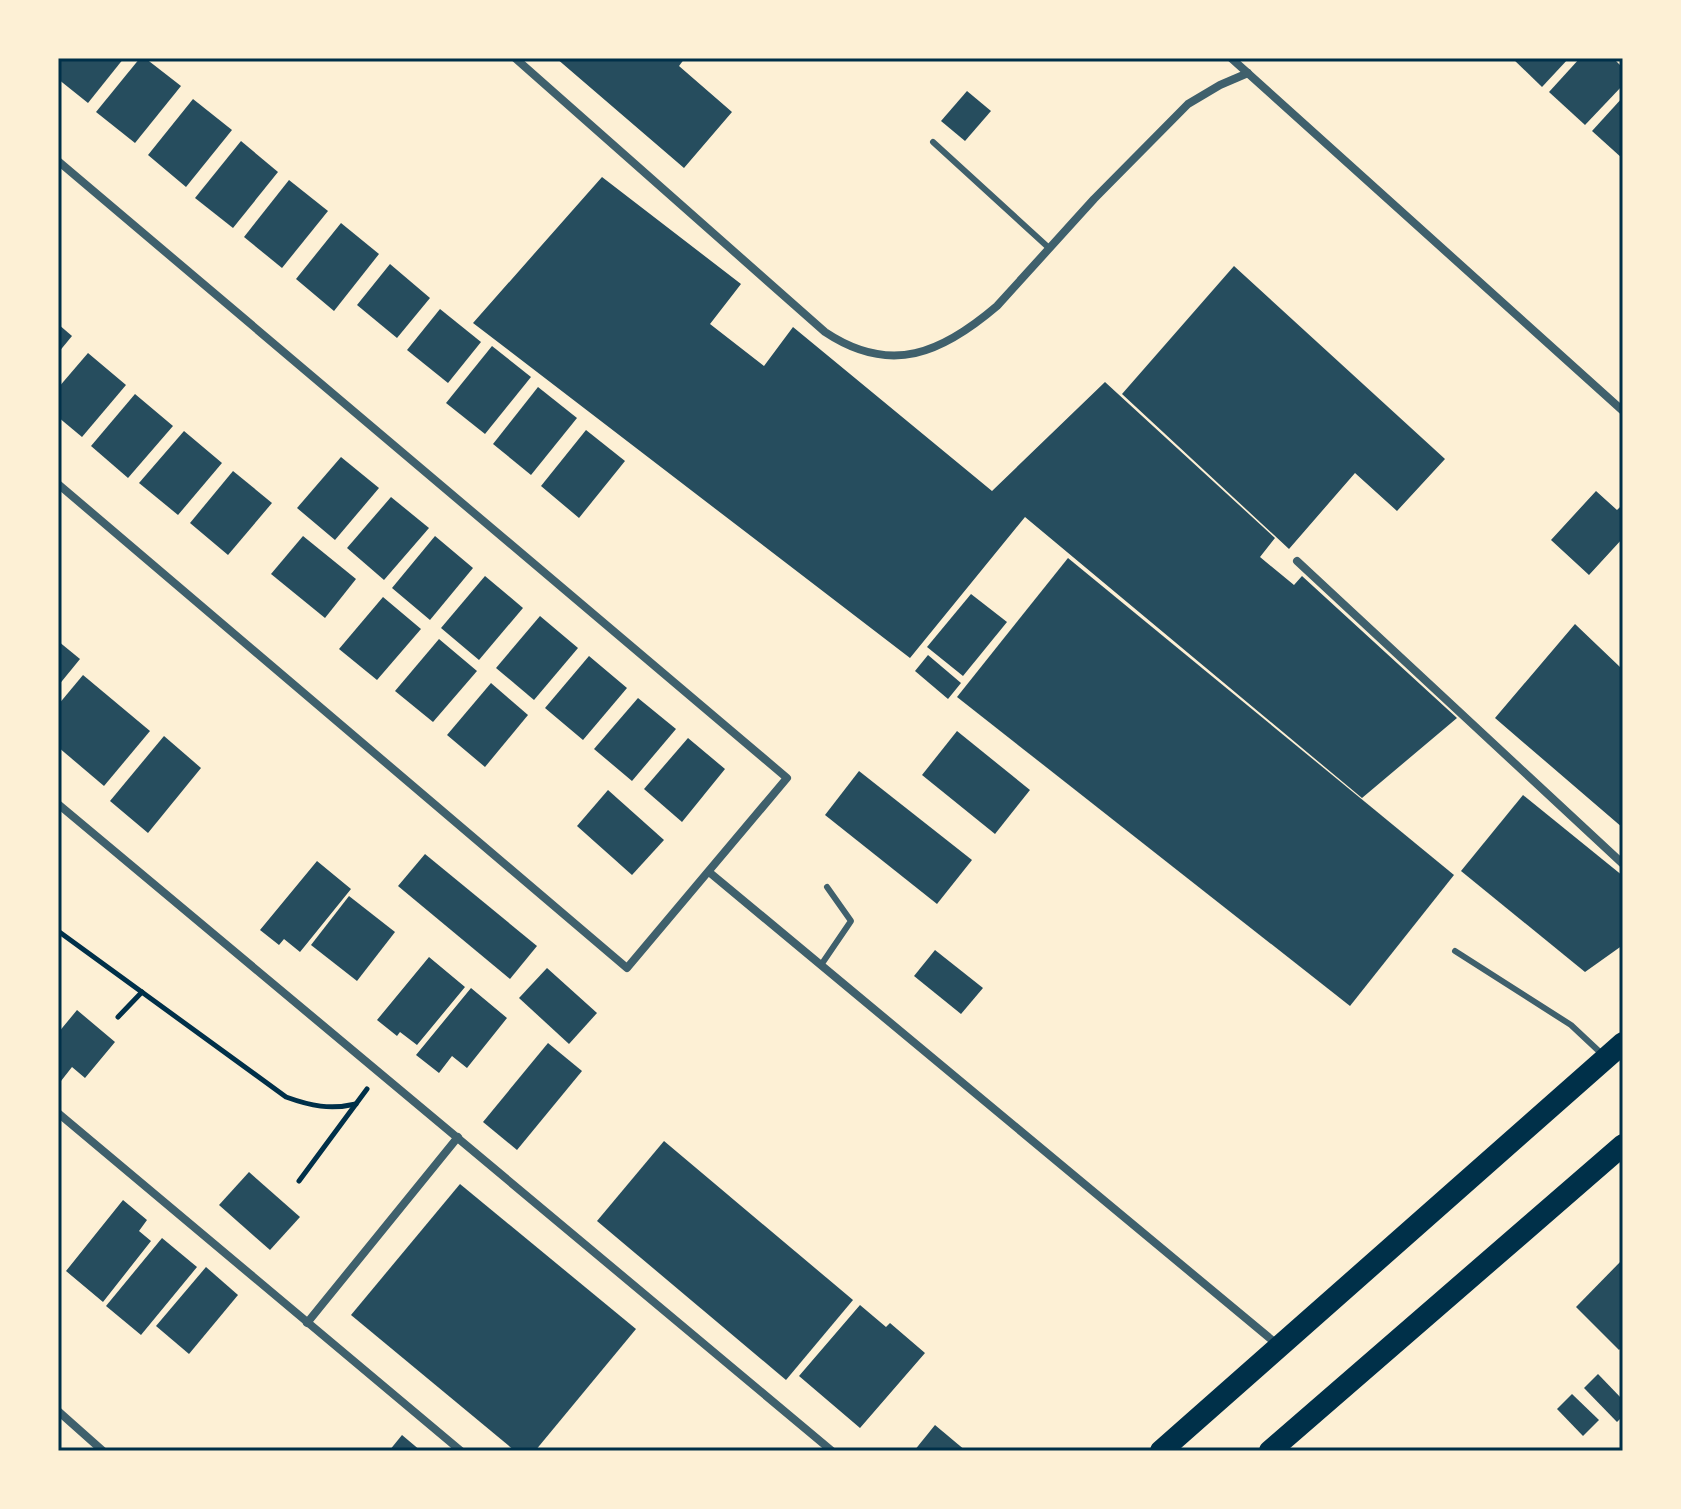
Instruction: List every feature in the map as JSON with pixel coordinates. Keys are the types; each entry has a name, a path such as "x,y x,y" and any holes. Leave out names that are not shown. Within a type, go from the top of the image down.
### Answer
{"highway":[{"path":"1161,1451 1614,1050"},
{"path":"1270,1451 1623,1145"}],"street":[{"path":"515,58 825,332 852,347 895,356 912,355 943,344 968,330 997,306 1188,104 1248,73"},
{"path":"1231,58 1623,411"},
{"path":"58,161 787,778 627,968 58,484"},
{"path":"1297,561 1623,864"},
{"path":"58,804 832,1451"},
{"path":"709,872 1279,1346"},
{"path":"58,1113 461,1451"},
{"path":"307,1323 458,1137"},
{"path":"58,1411 103,1451"}],"lane":[{"path":"933,142 1049,248"},
{"path":"821,965 851,921 827,887"},
{"path":"1455,951 1614,1050"}],"path":[{"path":"58,931 286,1097 325,1108 337,1109 356,1104"},
{"path":"118,1017 142,992"},
{"path":"299,1181 380,1072"}],"building":[{"path":"61,58 124,58 88,103 58,79 58,62"},
{"path":"140,58 145,58 181,86 135,143 96,112"},
{"path":"556,58 685,58 679,66 732,112 684,168"},
{"path":"1512,58 1569,58 1542,87"},
{"path":"1580,58 1613,58 1623,68 1623,85 1585,125 1549,92"},
{"path":"967,91 991,111 965,141 941,121"},
{"path":"1623,97 1623,159 1592,131"},
{"path":"193,99 232,130 186,187 148,155"},
{"path":"241,141 278,172 233,228 195,198"},
{"path":"602,177 741,284 710,324 764,366 793,327 992,491 1105,382 1275,538 1260,557 1294,585 1302,576 1457,718 1362,798 1025,517 910,658 473,323"},
{"path":"289,180 328,211 282,268 244,237"},
{"path":"341,223 379,254 334,311 296,279"},
{"path":"390,264 430,298 397,338 357,305"},
{"path":"1234,266 1445,459 1397,511 1355,473 1289,549 1122,394"},
{"path":"440,309 481,342 448,383 407,350"},
{"path":"58,324 72,336 58,353"},
{"path":"492,346 531,377 485,434 446,403"},
{"path":"88,353 126,385 82,437 58,417 58,388"},
{"path":"538,387 577,418 531,475 493,444"},
{"path":"135,394 173,426 128,478 91,446"},
{"path":"586,430 625,461 579,518 541,486"},
{"path":"184,431 222,463 178,515 139,483"},
{"path":"341,457 379,488 335,540 297,508"},
{"path":"233,471 272,503 228,555 190,523"},
{"path":"1596,491 1617,510 1623,504 1623,538 1589,575 1551,540"},
{"path":"391,497 429,528 384,580 347,548"},
{"path":"303,536 356,579 325,618 271,574"},
{"path":"435,536 473,568 430,620 392,588"},
{"path":"1068,558 1454,875 1350,1006 957,697"},
{"path":"485,576 523,608 479,660 441,628"},
{"path":"971,594 1007,622 963,676 927,647"},
{"path":"383,597 421,629 377,680 339,649"},
{"path":"540,616 578,648 534,700 496,668"},
{"path":"1575,624 1620,667 1623,664 1623,828 1495,718"},
{"path":"439,639 477,671 433,722 395,691"},
{"path":"58,641 80,659 58,686"},
{"path":"928,655 961,683 948,699 915,671"},
{"path":"589,656 627,688 583,740 545,708"},
{"path":"83,675 150,731 104,786 58,747 58,705"},
{"path":"491,683 528,715 485,767 447,735"},
{"path":"638,698 676,729 632,781 594,749"},
{"path":"957,731 1030,790 995,834 922,775"},
{"path":"164,736 201,768 148,833 110,801"},
{"path":"688,738 725,769 682,822 644,789"},
{"path":"859,771 972,860 937,904 825,815"},
{"path":"608,790 664,840 632,875 577,826"},
{"path":"1523,795 1623,876 1623,945 1585,972 1461,871"},
{"path":"425,854 537,946 510,979 398,886"},
{"path":"317,861 351,889 300,952 284,939 279,945 260,930"},
{"path":"349,896 395,932 357,981 311,945"},
{"path":"935,950 983,988 961,1014 914,976"},
{"path":"429,957 465,987 417,1045 400,1032 397,1036 377,1020"},
{"path":"547,968 597,1013 569,1044 519,998"},
{"path":"471,988 507,1018 467,1068 452,1056 439,1073 416,1055"},
{"path":"77,1010 115,1042 85,1078 72,1067 61,1081 58,1078 58,1033"},
{"path":"548,1043 582,1071 517,1150 483,1122"},
{"path":"664,1141 853,1300 786,1380 597,1221"},
{"path":"249,1172 300,1217 270,1250 219,1205"},
{"path":"460,1184 636,1329 535,1451 515,1451 351,1315"},
{"path":"123,1200 147,1220 139,1231 151,1241 103,1302 66,1271"},
{"path":"162,1238 197,1267 141,1335 106,1306"},
{"path":"1623,1259 1623,1346 1619,1350 1576,1307"},
{"path":"206,1267 238,1295 189,1354 156,1326"},
{"path":"860,1305 886,1327 890,1323 925,1353 860,1428 799,1376"},
{"path":"1598,1374 1623,1400 1623,1416 1617,1422 1584,1388"},
{"path":"1572,1394 1599,1420 1583,1436 1557,1409"},
{"path":"935,1425 966,1451 914,1451"},
{"path":"402,1435 421,1451 389,1451"}]}
